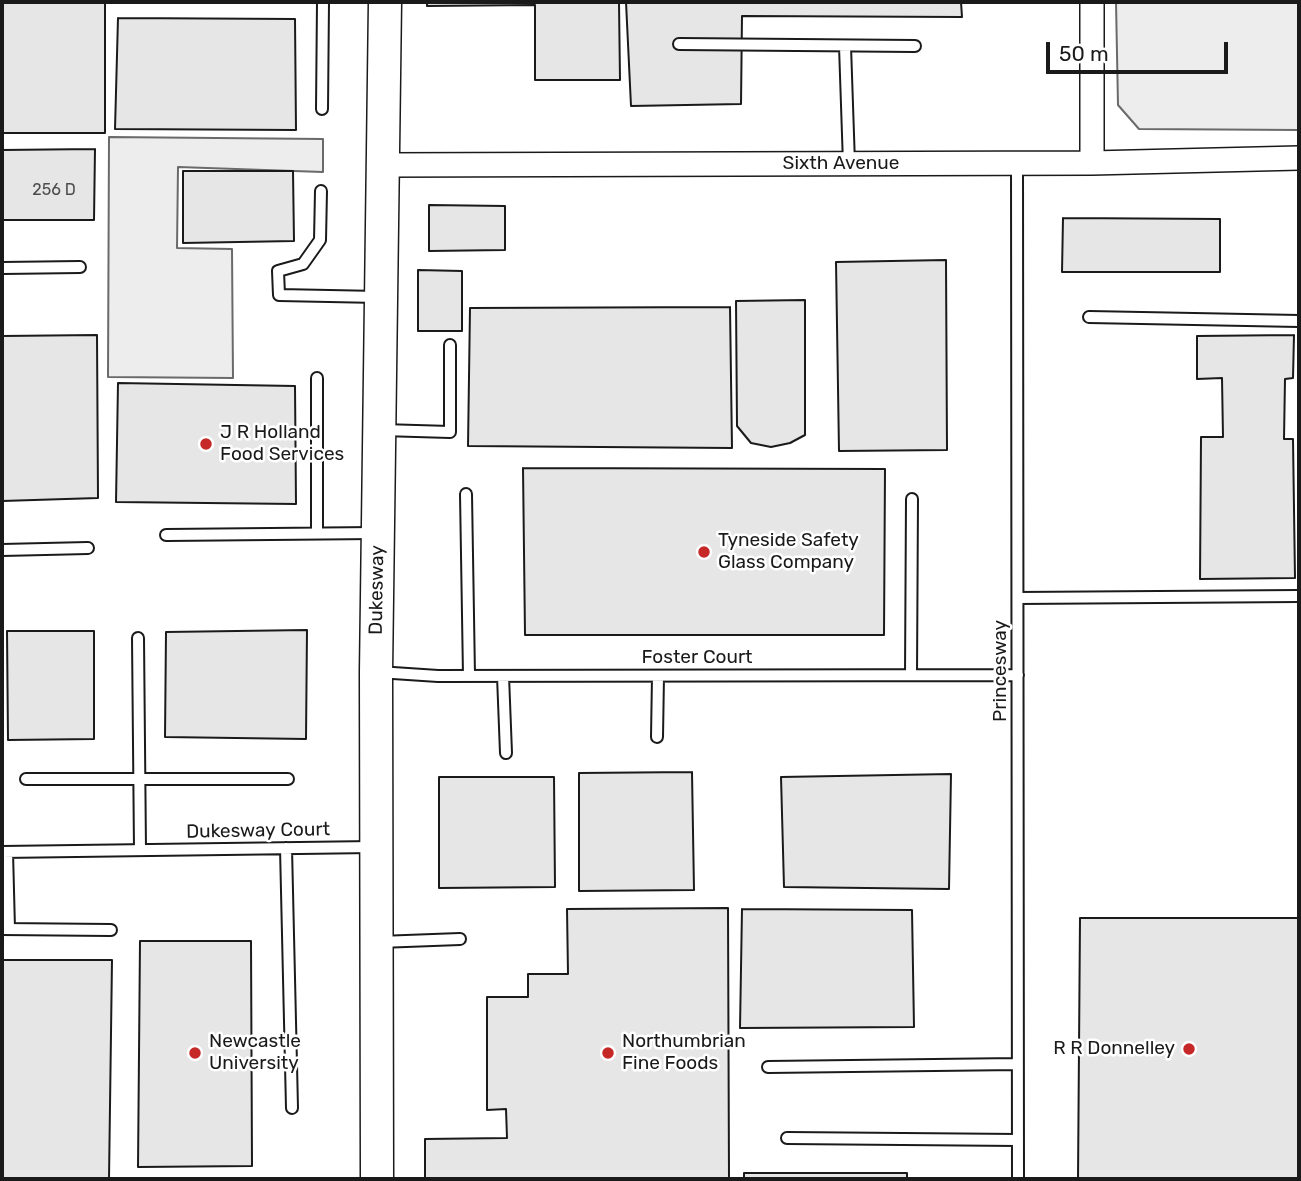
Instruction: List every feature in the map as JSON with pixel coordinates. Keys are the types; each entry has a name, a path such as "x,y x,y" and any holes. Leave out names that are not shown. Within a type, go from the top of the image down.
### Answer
{"street":[{"name":"Dukesway","path":"377,1179 376,671 384,2"},
{"path":"1092,2 1092,163"},
{"name":"Sixth Avenue","path":"384,164 1092,163 1299,158"}],"lane":[{"path":"322,108 323,2"},
{"path":"679,44 915,46"},
{"path":"845,46 849,164"},
{"name":"Princesway","path":"1017,163 1018,1179"},
{"path":"321,191 320,240 303,264 278,271 279,295 382,297"},
{"path":"2,268 80,267"},
{"path":"1089,317 1299,321"},
{"path":"379,430 450,432 450,345"},
{"path":"317,378 317,533"},
{"path":"466,494 468,676"},
{"path":"911,675 912,499"},
{"path":"166,535 377,533"},
{"path":"2,550 88,548"},
{"path":"1018,598 1299,596"},
{"path":"138,638 140,850"},
{"name":"Foster Court","path":"376,671 468,676 1018,675"},
{"path":"503,676 506,753"},
{"path":"657,737 658,676"},
{"path":"26,779 288,779"},
{"path":"286,848 292,1108"},
{"name":"Dukesway Court","path":"5,852 375,848"},
{"path":"5,852 5,929 111,930"},
{"path":"376,943 460,939"},
{"path":"768,1067 1017,1064"},
{"path":"787,1138 1018,1140"}],"shaded area":[{"path":"1116,2 1299,2 1299,130 1139,129 1118,105"},
{"path":"109,137 323,139 323,172 178,167 177,248 232,249 233,378 108,377"}],"building":[{"path":"2,2 105,2 105,133 2,133"},
{"path":"427,2 619,2 620,80 535,80 535,5 427,6"},
{"path":"626,2 961,2 962,17 742,16 741,104 631,106"},
{"path":"118,18 295,19 296,130 115,129"},
{"path":"95,149 94,220 2,220 2,150"},
{"path":"183,171 293,171 294,241 183,243"},
{"path":"429,205 505,206 505,250 429,251"},
{"path":"1063,218 1220,219 1220,272 1062,272"},
{"path":"946,260 947,450 839,451 836,262"},
{"path":"418,270 462,271 462,331 418,331"},
{"path":"805,300 805,435 790,443 771,447 751,443 737,426 736,301"},
{"path":"730,307 732,448 468,446 470,308"},
{"path":"97,335 98,498 2,501 2,336"},
{"path":"1294,335 1293,378 1285,379 1284,439 1293,439 1295,578 1200,579 1201,437 1223,437 1222,378 1197,379 1197,336"},
{"name":"J R Holland Food Services","path":"118,383 295,386 296,504 116,502"},
{"name":"Tyneside Safety Glass Company","path":"523,468 885,469 884,635 525,635"},
{"path":"307,630 306,739 165,737 166,632"},
{"path":"7,631 94,631 94,739 8,740"},
{"path":"692,772 694,890 579,891 579,773"},
{"path":"951,774 949,889 784,887 781,777"},
{"path":"439,777 554,777 555,887 439,888"},
{"name":"Northumbrian Fine Foods","path":"728,908 729,1179 425,1179 425,1139 507,1138 506,1109 487,1110 487,997 528,997 528,974 568,974 567,909"},
{"path":"742,909 912,910 914,1027 740,1028"},
{"name":"R R Donnelley","path":"1080,918 1299,918 1299,1179 1078,1179"},
{"name":"Newcastle University","path":"140,941 251,941 252,1166 138,1167"},
{"path":"2,960 112,960 109,1179 2,1179"},
{"path":"744,1173 907,1173 907,1179 744,1179"}],"place":[{"name":"J R Holland Food Services","path":"206,444"},
{"name":"Tyneside Safety Glass Company","path":"704,552"},
{"name":"R R Donnelley","path":"1189,1049"},
{"name":"Newcastle University","path":"195,1053"},
{"name":"Northumbrian Fine Foods","path":"608,1053"}]}
